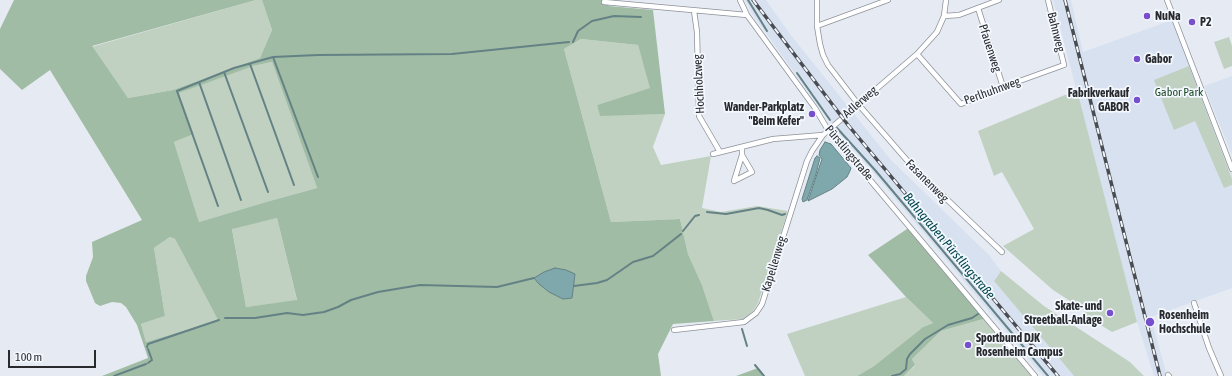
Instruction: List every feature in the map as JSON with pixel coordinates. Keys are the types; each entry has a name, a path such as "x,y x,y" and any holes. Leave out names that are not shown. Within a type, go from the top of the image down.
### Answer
{"street":[{"name":"Pürstlingstraße","path":"740,0 748,15 815,108 828,130 1036,376"},
{"path":"817,26 881,1 888,0"},
{"name":"Adlerweg","path":"823,136 916,54 937,32 944,16 946,0"},
{"path":"944,16 959,15 999,0"},
{"name":"Bahnweg","path":"1048,0 1064,65"},
{"path":"1167,0 1232,169"},
{"name":"Fasanenweg","path":"816,1 817,26 823,55 828,65 858,104 912,166 1002,252"},
{"path":"604,2 748,15"},
{"name":"Pfauenweg","path":"978,8 1003,87"},
{"name":"Hochholzweg","path":"694,11 697,32 699,116 720,152"},
{"name":"Perlhuhnweg","path":"916,54 961,104 1064,65"},
{"path":"713,154 773,139 823,136"},
{"name":"Kapellenweg","path":"674,330 744,322 756,313 762,304 769,283 804,168 812,151 823,136"},
{"path":"742,147 742,155 734,181 752,172 742,155"},
{"path":"1194,303 1209,348 1221,376"}],"shaded area":[{"path":"745,0 766,0 790,34 891,160 989,255 1001,271 994,281 1074,376 1043,376 873,172 834,128 753,15"},
{"name":"Gabor","path":"1053,0 1071,0 1083,52 1172,20 1232,166 1232,288 1151,317 1167,376 1154,376 1137,322"},
{"path":"1232,76 1232,155 1204,86"}],"green space":[{"path":"14,0 256,0 92,46 128,98 173,90 260,58 272,30 262,0 605,0 609,6 653,10 665,114 600,116 597,105 650,88 638,45 581,39 564,49 611,222 680,219 688,254 702,285 714,321 673,324 658,354 661,376 102,376 148,358 137,325 126,307 121,303 112,302 100,306 95,303 86,281 86,276 93,257 92,242 142,220 50,70 22,90 0,69 0,29","holes":["272,62 317,188 199,222 174,142 194,134 179,93 253,66","277,218 297,300 246,307 232,229","170,237 175,239 218,320 146,342 141,324 165,316 154,248"]},
{"path":"256,0 262,0 272,30 260,58 173,90 128,98 91,47"},
{"path":"1229,37 1232,46 1232,66 1224,69 1214,42"},
{"path":"581,39 638,45 651,88 597,105 600,115 665,114 653,147 661,165 711,156 702,208 721,212 757,206 788,211 758,303 753,311 743,319 714,321 702,285 688,254 680,219 611,222 564,49"},
{"path":"272,62 317,188 199,222 174,142 194,134 179,93 225,75 253,66"},
{"name":"Gabor Park","path":"1189,66 1232,179 1232,185 1224,188 1195,121 1174,130 1154,80"},
{"path":"1077,90 1137,322 1112,332 1086,316 1084,310 1053,290 1003,246 1034,229 1002,172 994,176 978,131"},
{"path":"277,218 297,301 246,307 232,228"},
{"path":"910,227 987,318 941,331 912,359 915,365 904,376 857,376 874,366 923,327 933,323 906,297 868,255"},
{"path":"170,237 175,239 218,320 146,342 141,324 165,316 154,248"},
{"path":"1001,271 1044,306 1130,362 1144,376 1074,376 994,281"},
{"path":"906,297 933,323 923,327 874,366 857,376 805,376 787,334"},
{"name":"Sportbund DJK Rosenheim Campus","path":"987,318 1035,376 904,376 915,366 912,359 941,331"},
{"path":"758,368 763,376 736,376"}],"water":[{"path":"825,142 831,144 851,168 847,177 832,189 808,201 822,159 819,155 820,150"},
{"path":"817,156 820,158 816,174 807,200 803,202 802,199 815,158"},
{"path":"555,268 566,270 575,274 572,298 563,299 549,292 534,278"}],"waterway":[{"path":"748,0 767,31"},
{"path":"573,42 578,31 592,21 614,16 641,17"},
{"path":"218,206 177,91 234,68 273,57 318,55 452,54 569,42"},
{"path":"273,57 318,177"},
{"path":"250,64 294,185"},
{"path":"224,72 268,192"},
{"name":"Bahngraben Pürstlingstraße","path":"797,73 830,120"},
{"path":"199,82 241,200"},
{"name":"Bahngraben Pürstlingstraße","path":"837,128 875,170 1048,376"},
{"path":"707,212 726,214 759,208 782,215 785,214"},
{"path":"683,231 695,216 699,215"},
{"path":"574,286 607,280 633,262 653,256 681,234"},
{"path":"225,318 255,318 287,313 303,315 324,312 351,300 378,292 420,285 497,287 534,278"},
{"path":"892,376 900,374 906,369 907,359 910,354 925,339 948,325 972,318 981,312"},
{"path":"147,347 148,344 219,320"},
{"path":"742,329 747,346"},
{"path":"148,349 152,360 148,363"},
{"path":"114,376 146,364"},
{"path":"755,365 764,376"}],"railway":[{"path":"753,0 848,125 1058,376"},
{"path":"1065,0 1160,376"}],"place":[{"name":"NuNa","path":"1147,16"},
{"name":"P2","path":"1192,22"},
{"name":"Gabor","path":"1137,59"},
{"name":"Fabrikverkauf GABOR","path":"1137,100"},
{"name":"Wander-Parkplatz \"Beim Kefer\"","path":"812,114"},
{"name":"Skate- und Streetball-Anlage","path":"1110,313"},
{"name":"Rosenheim Hochschule","path":"1150,322"},
{"name":"Sportbund DJK Rosenheim Campus","path":"968,345"}]}
